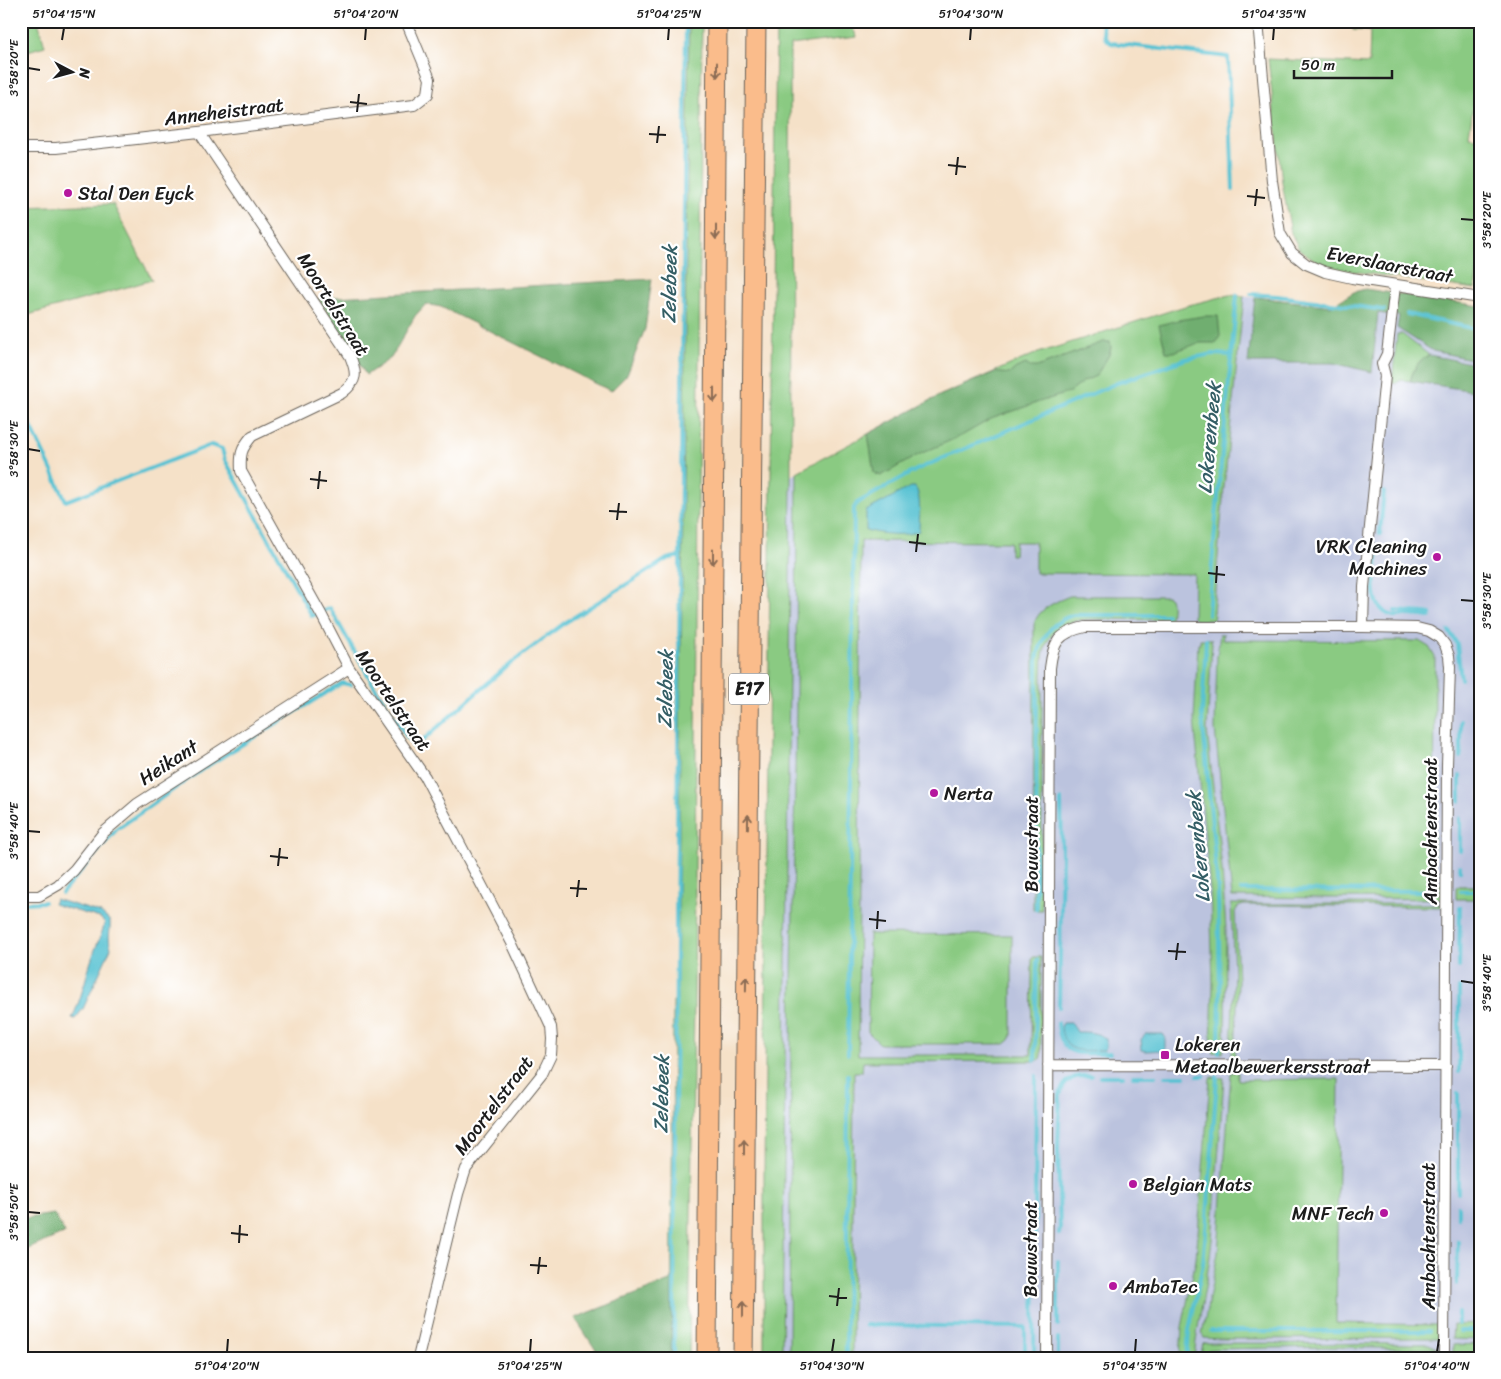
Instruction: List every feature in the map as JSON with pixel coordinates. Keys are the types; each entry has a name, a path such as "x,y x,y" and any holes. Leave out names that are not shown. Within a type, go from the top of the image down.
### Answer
{"highway":[{"name":"E17","path":"707,1358 717,21"},
{"name":"E17","path":"743,1358 756,21"}],"street":[{"name":"Anneheistraat","path":"21,148 56,148 199,132 414,104 428,94 430,79 406,21"},
{"name":"Everslaarstraat","path":"1258,21 1272,181 1280,233 1292,253 1306,264 1325,272 1395,286 1480,298"},
{"name":"Moortelstraat","path":"199,132 316,304 354,365 354,379 350,386 342,393 252,436 240,455 241,471 349,668 425,777 512,943 551,1027 551,1056 542,1074 466,1169 458,1194 418,1358"},
{"path":"1363,626 1364,587 1385,376 1382,364 1387,354 1395,286"},
{"name":"Bouwstraat","path":"1047,1358 1050,668 1052,653 1059,638 1072,630 1085,627 1363,626"},
{"name":"Ambachtenstraat","path":"1363,626 1417,628 1429,631 1439,637 1445,645 1449,656 1444,1358"},
{"name":"Heikant","path":"21,896 39,896 58,885 74,870 102,833 137,804 349,668"},
{"path":"1048,1065 1446,1066"}],"shaded area":[{"path":"1229,295 1331,306 1480,329 1480,1358 782,1358 791,476 941,395 1035,354 1185,306"}],"green space":[{"path":"21,21 38,21 45,46 21,53"},
{"path":"689,21 702,21 694,1002 689,1358 671,1358 673,1001 677,1001"},
{"path":"776,21 849,21 857,37 790,45 791,476 782,1358 764,1358 764,1177"},
{"path":"1353,21 1480,21 1480,56 1469,136 1480,138 1480,253 1475,289 1344,270 1319,263 1299,249 1291,233 1282,182 1268,59 1369,64 1370,31 1353,30"},
{"path":"113,204 152,280 21,317 21,207"},
{"path":"652,279 645,329 627,375 611,391 441,307 426,304 415,316 391,358 366,375 318,298"},
{"path":"1365,289 1480,306 1480,361 1433,351 1397,328 1399,316 1378,313 1372,372 1333,363 1248,363 1255,297 1331,306 1354,292"},
{"path":"1229,295 1244,296 1224,487 1214,620 1196,620 1193,617 1194,574 1035,573 1035,542 1015,542 1014,555 1010,555 1010,542 861,541 858,1055 1031,1055 1032,957 1041,957 1041,1055 1037,1061 863,1062 862,1072 854,1072 852,1358 789,1358 797,472 941,395 1035,354 1185,306"},
{"path":"1204,316 1218,316 1220,336 1216,343 1199,343 1173,352 1166,352 1159,325"},
{"path":"1397,334 1402,334 1429,355 1416,366 1410,381 1402,380 1394,384 1392,382"},
{"path":"1103,342 1110,342 1111,348 1109,355 1096,376 1084,381 1068,393 991,419 963,435 920,454 881,476 874,473 868,434 941,395 995,372 1009,374 1016,368 1026,364 1030,367 1037,367"},
{"path":"1429,355 1480,365 1480,392 1410,381 1416,366"},
{"path":"1070,596 1167,596 1171,600 1171,613 1168,620 1085,619 1064,626 1052,635 1048,641 1043,654 1042,675 1042,910 1033,910 1034,625 1043,610"},
{"path":"1220,634 1224,634 1222,640 1419,641 1429,647 1435,657 1434,883 1441,883 1441,899 1232,897 1215,729 1217,656"},
{"path":"1200,639 1211,639 1212,644 1207,730 1222,869 1226,930 1225,1047 1223,1053 1213,1052 1213,1047 1211,1047 1213,983 1210,889 1194,719 1198,644 1200,644"},
{"path":"1456,886 1480,886 1480,899 1456,899"},
{"path":"1231,904 1441,904 1441,907 1244,905 1238,907 1235,912 1238,981 1235,1058 1231,1058 1234,972"},
{"path":"869,934 1012,935 1012,1035 1010,1040 1005,1044 880,1044 868,1032"},
{"path":"1231,1072 1238,1072 1238,1080 1339,1079 1336,1323 1439,1325 1439,1338 1204,1338 1202,1334 1218,1253"},
{"path":"1211,1077 1224,1078 1212,1240 1194,1358 1180,1358 1182,1327 1196,1259"},
{"path":"54,1214 65,1233 21,1252 21,1219"},
{"path":"672,1280 671,1358 601,1358 575,1318"},
{"path":"1480,1324 1480,1340 1452,1339 1453,1325"},
{"path":"1203,1344 1429,1344 1439,1349 1325,1347 1215,1349 1208,1350 1205,1358 1200,1358"},
{"path":"1480,1344 1480,1350 1475,1350 1475,1354 1453,1353 1453,1345"}],"water":[{"path":"910,487 915,487 919,496 919,531 908,534 893,534 866,530 866,511"},
{"path":"55,899 101,913 110,921 109,940 111,948 83,1009 75,1019 72,1018 105,923 100,918 53,904"},
{"path":"1063,1023 1072,1023 1077,1032 1100,1035 1106,1039 1106,1048 1104,1050 1082,1051 1070,1047 1063,1036 1061,1027"},
{"path":"1146,1034 1163,1034 1165,1037 1165,1050 1142,1050 1141,1039"}],"waterway":[{"name":"Zelebeek","path":"674,1358 676,925 686,21"},
{"name":"Lokerenbeek","path":"1101,21 1105,38 1111,43 1228,57 1233,190"},
{"path":"1251,294 1384,310"},
{"name":"Lokerenbeek","path":"1208,614 1237,295"},
{"path":"1407,314 1480,330"},
{"path":"848,1054 854,508 857,503 918,469 1117,383 1186,359 1213,354 1232,355"},
{"path":"21,405 66,501 211,445 222,449 225,460 312,616 330,608 373,684 414,748 506,667 563,624 667,559 680,556"},
{"path":"1380,534 1384,492"},
{"path":"1379,547 1375,576 1376,597 1379,605 1385,612 1394,616 1430,617"},
{"path":"1395,611 1431,614"},
{"path":"1036,909 1037,658 1045,636 1054,625 1074,615 1167,615"},
{"path":"1449,631 1457,644 1461,679"},
{"name":"Lokerenbeek","path":"1206,639 1202,715 1218,890 1219,1052"},
{"path":"62,893 117,829 204,768 342,683 351,685"},
{"path":"1461,721 1461,757"},
{"path":"1460,776 1460,801"},
{"path":"1059,1007 1062,855 1061,800"},
{"path":"1460,818 1460,851"},
{"path":"1460,866 1460,871"},
{"path":"1241,890 1433,891"},
{"path":"1461,891 1480,891"},
{"path":"21,903 44,902"},
{"path":"1459,967 1460,907"},
{"path":"1035,1060 1037,960"},
{"path":"1459,988 1459,1072"},
{"path":"1058,1023 1063,1044 1068,1049 1082,1053 1110,1053"},
{"path":"846,1358 848,1075"},
{"path":"1034,1358 1036,1076"},
{"path":"1059,1234 1058,1149 1060,1095 1064,1085 1071,1079 1080,1076 1091,1076"},
{"path":"1100,1076 1123,1076"},
{"path":"1133,1076 1155,1076"},
{"path":"1165,1076 1185,1076"},
{"path":"1198,1076 1204,1076"},
{"name":"Lokerenbeek","path":"1187,1358 1189,1330 1203,1264 1217,1077"},
{"path":"1458,1093 1458,1193"},
{"path":"1458,1206 1458,1218"},
{"path":"1457,1284 1458,1241"},
{"path":"1058,1261 1058,1325"},
{"path":"1458,1313 1458,1324"},
{"path":"865,1325 1025,1327 1025,1358"},
{"path":"1211,1331 1430,1331"},
{"path":"1460,1331 1480,1331"},
{"path":"1058,1339 1058,1354"}],"place":[{"name":"Stal Den Eyck","path":"68,193"},
{"name":"VRK Cleaning Machines","path":"1437,557"},
{"name":"Nerta","path":"934,793"},
{"name":"Lokeren Metaalbewerkersstraat","path":"1165,1055"},
{"name":"Belgian Mats","path":"1133,1184"},
{"name":"MNF Tech","path":"1384,1213"},
{"name":"AmbaTec","path":"1113,1286"}]}
